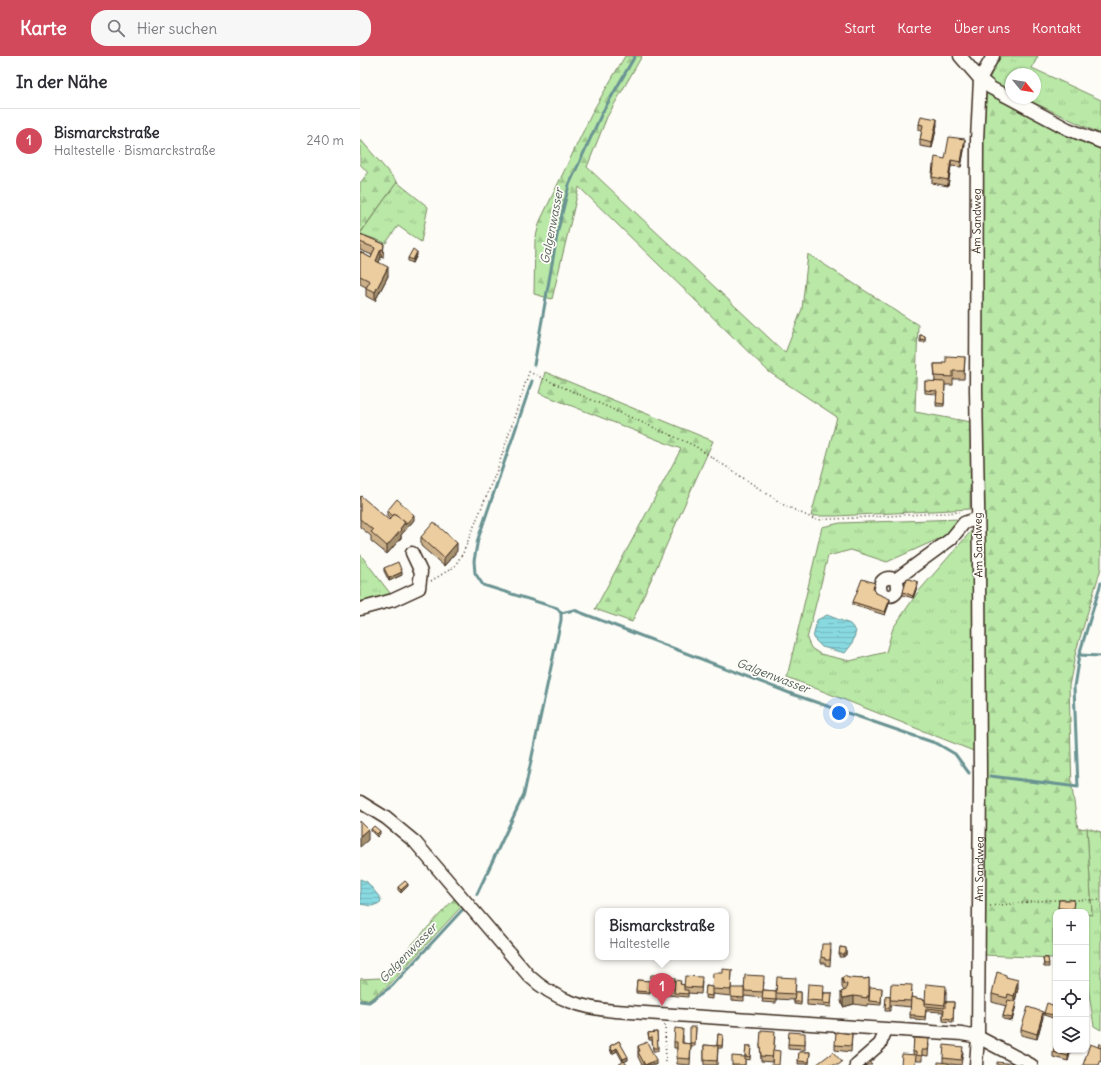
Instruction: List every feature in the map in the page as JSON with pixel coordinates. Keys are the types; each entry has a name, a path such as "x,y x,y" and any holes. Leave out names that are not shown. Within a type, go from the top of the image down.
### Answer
{"street":[{"path":"960,56 990,88 1068,129 1101,142"},
{"name":"Am Sandweg","path":"976,1065 978,1037 979,907 977,140 980,79 993,56"},
{"path":"895,580 951,540 964,523 978,515"},
{"path":"360,610 393,600 419,588 420,572 412,553"},
{"path":"360,802 386,818 415,842 529,976 548,992 561,999 585,1007 615,1011 962,1034 978,1037 1031,1065"},
{"path":"856,1065 880,1044 886,1030"}],"path":[{"path":"419,588 454,567 462,553 497,470 528,372 695,446 784,505 816,520 978,515"},
{"path":"979,907 1050,900 1100,900"},
{"path":"665,1014 666,1065"}],"green space":[{"path":"625,56 642,56 607,117 587,167 785,353 802,309 808,254 918,325 915,412 971,422 970,509 811,516 837,417 769,372 579,187 552,299 534,294 535,240 540,221 594,109"},
{"path":"1000,56 1038,56 1032,68 1005,68 1005,89 988,81"},
{"path":"1041,72 1101,100 1101,134 1037,104 1041,104"},
{"path":"987,84 1005,93 1005,104 1029,104 1101,138 1101,568 1076,651 1069,686 1072,788 1078,829 1087,828 1092,915 1089,914 1089,909 1053,909 1053,958 984,955 980,186"},
{"path":"360,139 397,182 360,233 360,183 368,173 360,164"},
{"path":"397,182 428,207 421,242 398,226 386,243 360,234"},
{"path":"545,372 713,441 632,622 595,609 681,449 539,393"},
{"path":"961,519 943,537 887,562 851,550 828,556 807,639 811,648 820,654 850,661 886,652 893,628 918,592 973,529 976,752 787,677 822,527 840,523"},
{"path":"360,554 393,597 360,606"},
{"path":"1087,828 1101,832 1101,1030 1094,1026 1089,994 1089,914 1092,914"},
{"path":"455,898 462,906 390,984 369,1000 360,999 360,979 381,978"}],"water":[{"path":"827,615 850,624 856,631 852,644 845,653 822,647 813,638 817,620"},
{"path":"360,879 367,882 381,899 380,903 372,906 360,904"}],"building":[{"path":"921,116 937,119 932,143 920,140 923,125 919,124"},
{"path":"949,137 965,139 961,162 951,160 948,180 932,177 935,157 945,159"},
{"path":"360,234 384,244 383,250 381,249 376,261 388,267 375,292 366,288 370,281 360,276 360,252 371,258 375,248 360,242"},
{"path":"413,249 417,252 413,260 408,258"},
{"path":"920,335 925,336 925,340 920,339"},
{"path":"946,356 965,357 964,371 953,371 953,377 935,376 934,364 943,364 943,362 946,362"},
{"path":"925,381 945,382 944,404 936,403 937,391 925,390"},
{"path":"361,496 389,520 394,514 405,522 400,529 401,530 387,546 371,532 373,530 360,519"},
{"path":"397,499 414,515 405,525 405,522 387,511"},
{"path":"434,522 457,543 444,558 421,537"},
{"path":"398,562 402,572 389,578 384,568"},
{"path":"907,578 918,582 913,596 903,592"},
{"path":"862,579 875,583 873,588 876,593 890,599 885,612 853,602"},
{"path":"360,821 368,829 360,836"},
{"path":"374,826 380,831 377,834 371,829"},
{"path":"405,881 408,884 401,890 398,887"},
{"path":"1059,900 1074,900 1073,909 1058,908"},
{"path":"822,944 831,944 830,960 825,960 825,958 821,957"},
{"path":"840,947 846,948 846,952 839,954"},
{"path":"1043,958 1048,958 1049,964 1044,964"},
{"path":"723,969 732,970 731,990 712,989 713,973 723,973"},
{"path":"997,972 1006,975 1006,977 1018,980 1014,996 1008,994 1007,998 992,994"},
{"path":"651,975 655,975 655,986 650,986 650,992 636,991 637,980 650,981"},
{"path":"745,975 764,976 763,992 744,991"},
{"path":"685,976 702,977 701,988 684,987"},
{"path":"844,976 849,978 869,978 869,996 867,996 867,998 854,996 843,998 841,992 846,990 847,984 844,984 842,978"},
{"path":"660,977 675,978 674,989 659,988"},
{"path":"777,977 796,978 795,994 776,993"},
{"path":"675,980 681,981 680,984 684,985 684,990 688,990 688,994 674,993"},
{"path":"808,984 824,985 823,1001 807,1000"},
{"path":"891,984 912,985 911,1001 890,1000"},
{"path":"926,984 946,986 945,1005 925,1003"},
{"path":"706,986 712,987 712,996 705,995"},
{"path":"870,987 882,988 881,1002 869,1001"},
{"path":"731,988 744,988 744,998 731,997"},
{"path":"763,990 776,991 776,1000 762,999"},
{"path":"795,992 801,992 801,1002 794,1002"},
{"path":"824,993 832,993 831,1004 823,1003"},
{"path":"886,996 890,997 890,1008 885,1008"},
{"path":"911,997 925,1000 925,1006 945,1008 945,1002 954,1002 953,1019 943,1018 944,1010 926,1008 925,1017 910,1015"},
{"path":"1008,1000 1016,1002 1012,1018 1003,1016"},
{"path":"1047,1003 1053,1005 1053,1015 1044,1013"},
{"path":"1028,1007 1043,1012 1037,1034 1021,1029"},
{"path":"690,1027 696,1027 695,1043 690,1043"},
{"path":"675,1028 683,1029 682,1043 691,1044 690,1059 677,1058 677,1042 674,1042"},
{"path":"761,1030 775,1031 773,1057 761,1056"},
{"path":"657,1032 658,1048 653,1048 652,1037 649,1038 648,1033"},
{"path":"789,1032 805,1033 805,1045 788,1044"},
{"path":"836,1032 852,1034 851,1046 835,1045"},
{"path":"718,1034 723,1035 722,1046 717,1045"},
{"path":"914,1038 929,1039 928,1050 922,1050 922,1056 916,1055 916,1052 913,1052"},
{"path":"619,1041 628,1057 623,1059 617,1048 612,1051 610,1046"},
{"path":"647,1042 656,1060 645,1065 638,1052 640,1051 638,1046"},
{"path":"1090,1044 1101,1048 1101,1060 1099,1065 1083,1065 1087,1053 1089,1053"},
{"path":"704,1045 718,1046 717,1061 704,1060"},
{"path":"944,1045 963,1047 961,1060 943,1058"},
{"path":"746,1046 751,1046 750,1057 745,1056"},
{"path":"773,1050 780,1051 779,1065 772,1065"},
{"path":"799,1052 810,1052 809,1062 798,1061"},
{"path":"833,1052 842,1062 838,1065 816,1065"},
{"path":"1057,1053 1069,1053 1068,1056"},
{"path":"902,1054 916,1055 915,1065 901,1065"},
{"path":"732,1056 745,1057 745,1065 732,1065"},
{"path":"624,1061 627,1065 618,1065"},
{"path":"869,1062 872,1065 865,1065"},
{"path":"938,1062 949,1063 948,1065 938,1065"},
{"path":"997,1062 1023,1065 997,1065"}],"waterway":[{"name":"Galgenwasser","path":"534,365 558,230 569,185 602,113 635,56"},
{"name":"Galgenwasser","path":"477,894 524,794 561,620 561,613 557,608 483,585 475,573 474,561 478,539 532,381"},
{"name":"Galgenwasser","path":"990,776 1078,787 1074,687 1079,655 1101,583"},
{"name":"Galgenwasser","path":"561,613 574,610 792,694 938,744 955,754 969,773"},
{"name":"Galgenwasser","path":"1079,655 1101,656"},
{"name":"Galgenwasser","path":"360,1001 369,1002 392,986 464,908"}],"place":[{"name":"Bismarckstraße","path":"662,1006"}]}
